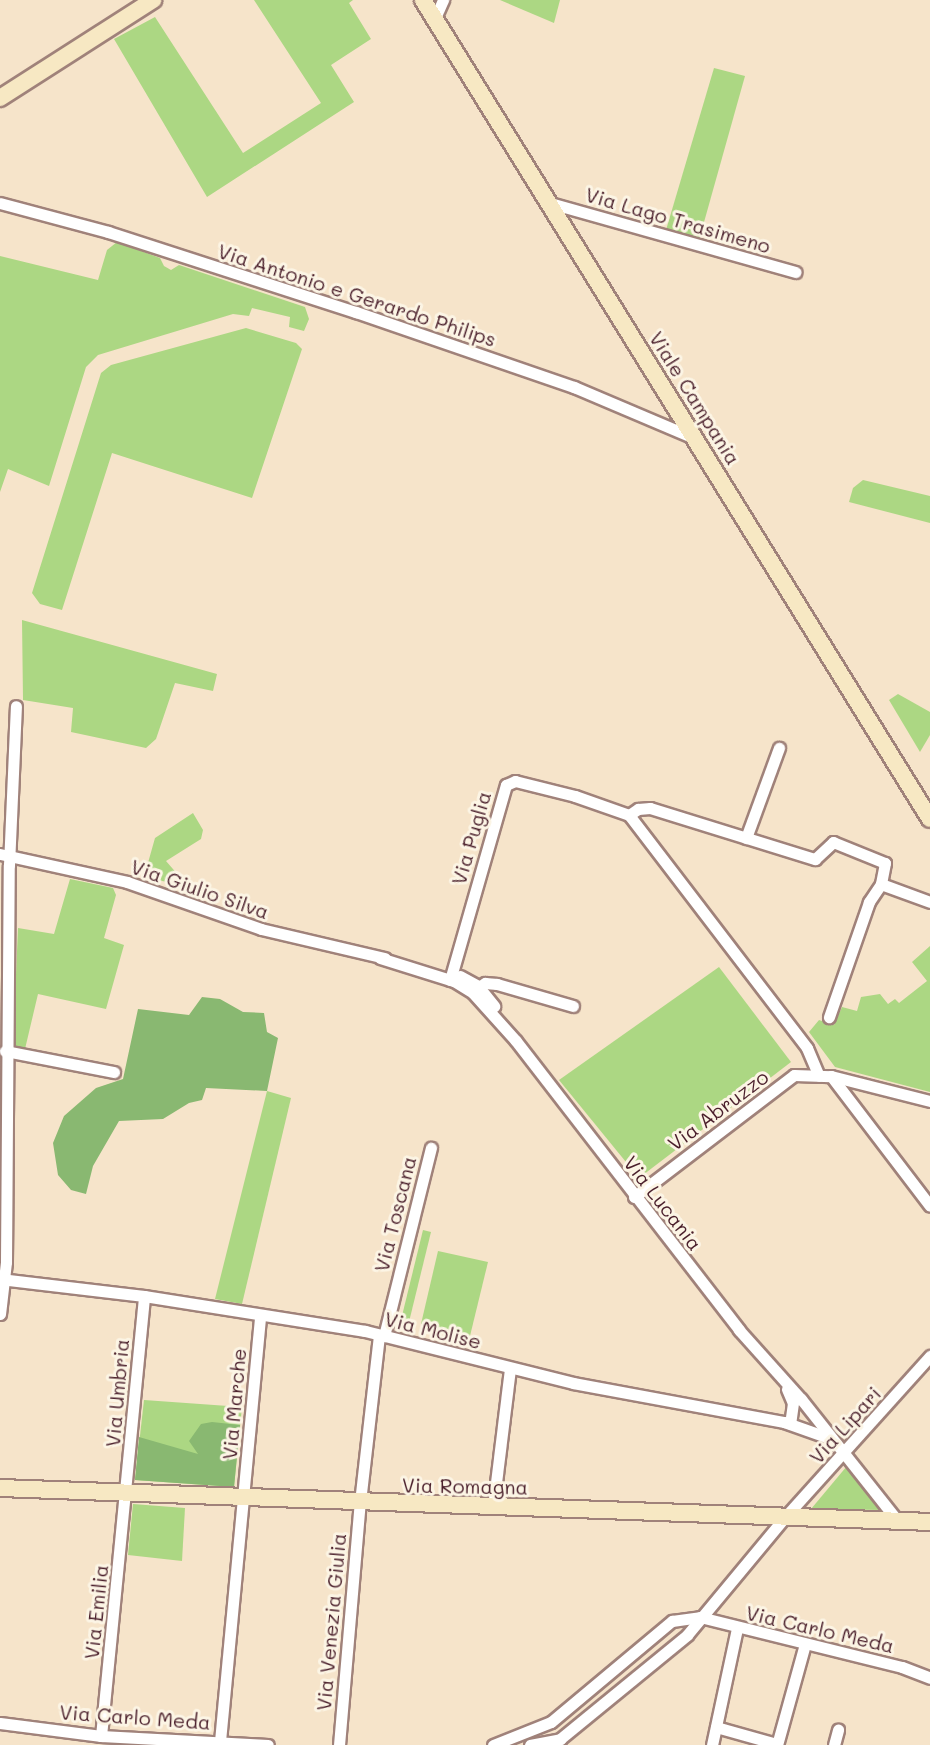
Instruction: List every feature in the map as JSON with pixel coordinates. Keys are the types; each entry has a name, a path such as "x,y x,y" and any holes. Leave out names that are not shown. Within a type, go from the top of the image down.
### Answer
{"street":[{"path":"0,98 153,0"},
{"name":"Viale Campania","path":"423,0 930,819"},
{"path":"435,18 443,0"},
{"name":"Via Antonio e Gerardo Philips","path":"0,203 108,232 356,312 574,387 697,439"},
{"name":"Via Lago Trasimeno","path":"550,203 796,272"},
{"path":"0,1314 4,1166 4,855 16,706"},
{"path":"746,838 779,748"},
{"name":"Via Puglia","path":"451,977 506,785 515,781 575,796 629,815 638,809 650,808 815,859 833,842 882,860 886,866 881,884"},
{"path":"629,815 807,1048 825,1076 930,1206"},
{"name":"Via Giulio Silva","path":"4,855 127,882 261,929 451,977 476,990 497,984 573,1006"},
{"path":"829,1017 869,902 881,884 930,902"},
{"name":"Via Lucania","path":"476,990 508,1025 516,1041 634,1197 832,1439"},
{"path":"4,1048 114,1072"},
{"name":"Via Abruzzo","path":"634,1197 794,1075 825,1076"},
{"path":"825,1076 930,1101"},
{"name":"Via Toscana","path":"360,1502 381,1335 431,1148"},
{"name":"Via Molise","path":"1,1279 144,1296 381,1335 510,1368 790,1424 832,1439"},
{"name":"Via Umbria","path":"127,1492 144,1296"},
{"name":"Via Marche","path":"220,1741 260,1316"},
{"name":"Via Lipari","path":"785,1517 844,1456 930,1356"},
{"path":"493,1507 510,1368"},
{"path":"785,1384 793,1403 790,1424"},
{"path":"832,1439 897,1520"},
{"name":"Via Romagna","path":"0,1488 930,1522"},
{"name":"Via Emilia","path":"101,1736 127,1492"},
{"name":"Via Venezia Giulia","path":"339,1745 360,1502"},
{"name":"Via Carlo Meda","path":"530,1745 560,1739 663,1658 785,1517"},
{"path":"493,1745 551,1722 672,1621 700,1617"},
{"name":"Via Carlo Meda","path":"700,1617 902,1667 930,1678"},
{"path":"712,1745 737,1628"},
{"path":"716,1727 777,1744 805,1644"},
{"name":"Via Carlo Meda","path":"0,1723 101,1736 268,1745"},
{"path":"834,1745 838,1730"}],"green space":[{"path":"254,0 353,0 349,3 371,39 331,65 354,102 207,197 114,39 155,17 243,153 321,103"},
{"path":"500,0 560,0 554,23"},
{"path":"714,68 745,76 699,240 666,230"},
{"path":"117,242 160,258 164,266 171,270 179,265 305,307 309,319 304,331 289,327 290,317 252,308 249,316 233,314 98,355 86,367 49,486 8,469 0,492 0,256 98,280 107,250"},
{"path":"246,328 296,343 302,349 252,498 112,453 62,610 40,604 32,593 101,373 111,365"},
{"path":"863,480 930,496 930,523 849,502 853,488"},
{"path":"22,620 217,674 213,691 175,683 156,739 146,748 71,732 73,708 23,700"},
{"path":"898,694 930,712 930,735 920,752 889,700"},
{"path":"193,813 203,830 201,839 166,861 179,876 176,884 144,877 155,838"},
{"path":"70,879 113,888 116,895 104,938 124,945 106,1009 38,994 25,1049 13,1046 18,928 54,934"},
{"path":"930,946 930,1092 835,1067 809,1032 819,1020 834,1025 842,1007 857,1011 861,997 880,994 888,1004 895,999 899,1003 927,981 912,962"},
{"path":"719,967 791,1062 639,1178 559,1080"},
{"path":"202,997 220,999 243,1012 264,1013 267,1032 278,1038 267,1091 206,1088 202,1100 189,1103 163,1119 119,1121 93,1166 86,1194 71,1190 58,1175 53,1143 64,1116 96,1088 123,1079 138,1009 189,1015"},
{"path":"267,1091 291,1098 242,1304 215,1299"},
{"path":"423,1230 431,1232 408,1326 400,1324"},
{"path":"438,1251 488,1262 470,1336 421,1324"},
{"path":"144,1400 242,1407 234,1487 135,1480"},
{"path":"201,1424 240,1425 234,1487 135,1480 139,1437 198,1454 189,1441"},
{"path":"847,1466 884,1510 811,1509"},
{"path":"133,1504 185,1508 182,1561 128,1555"}]}
